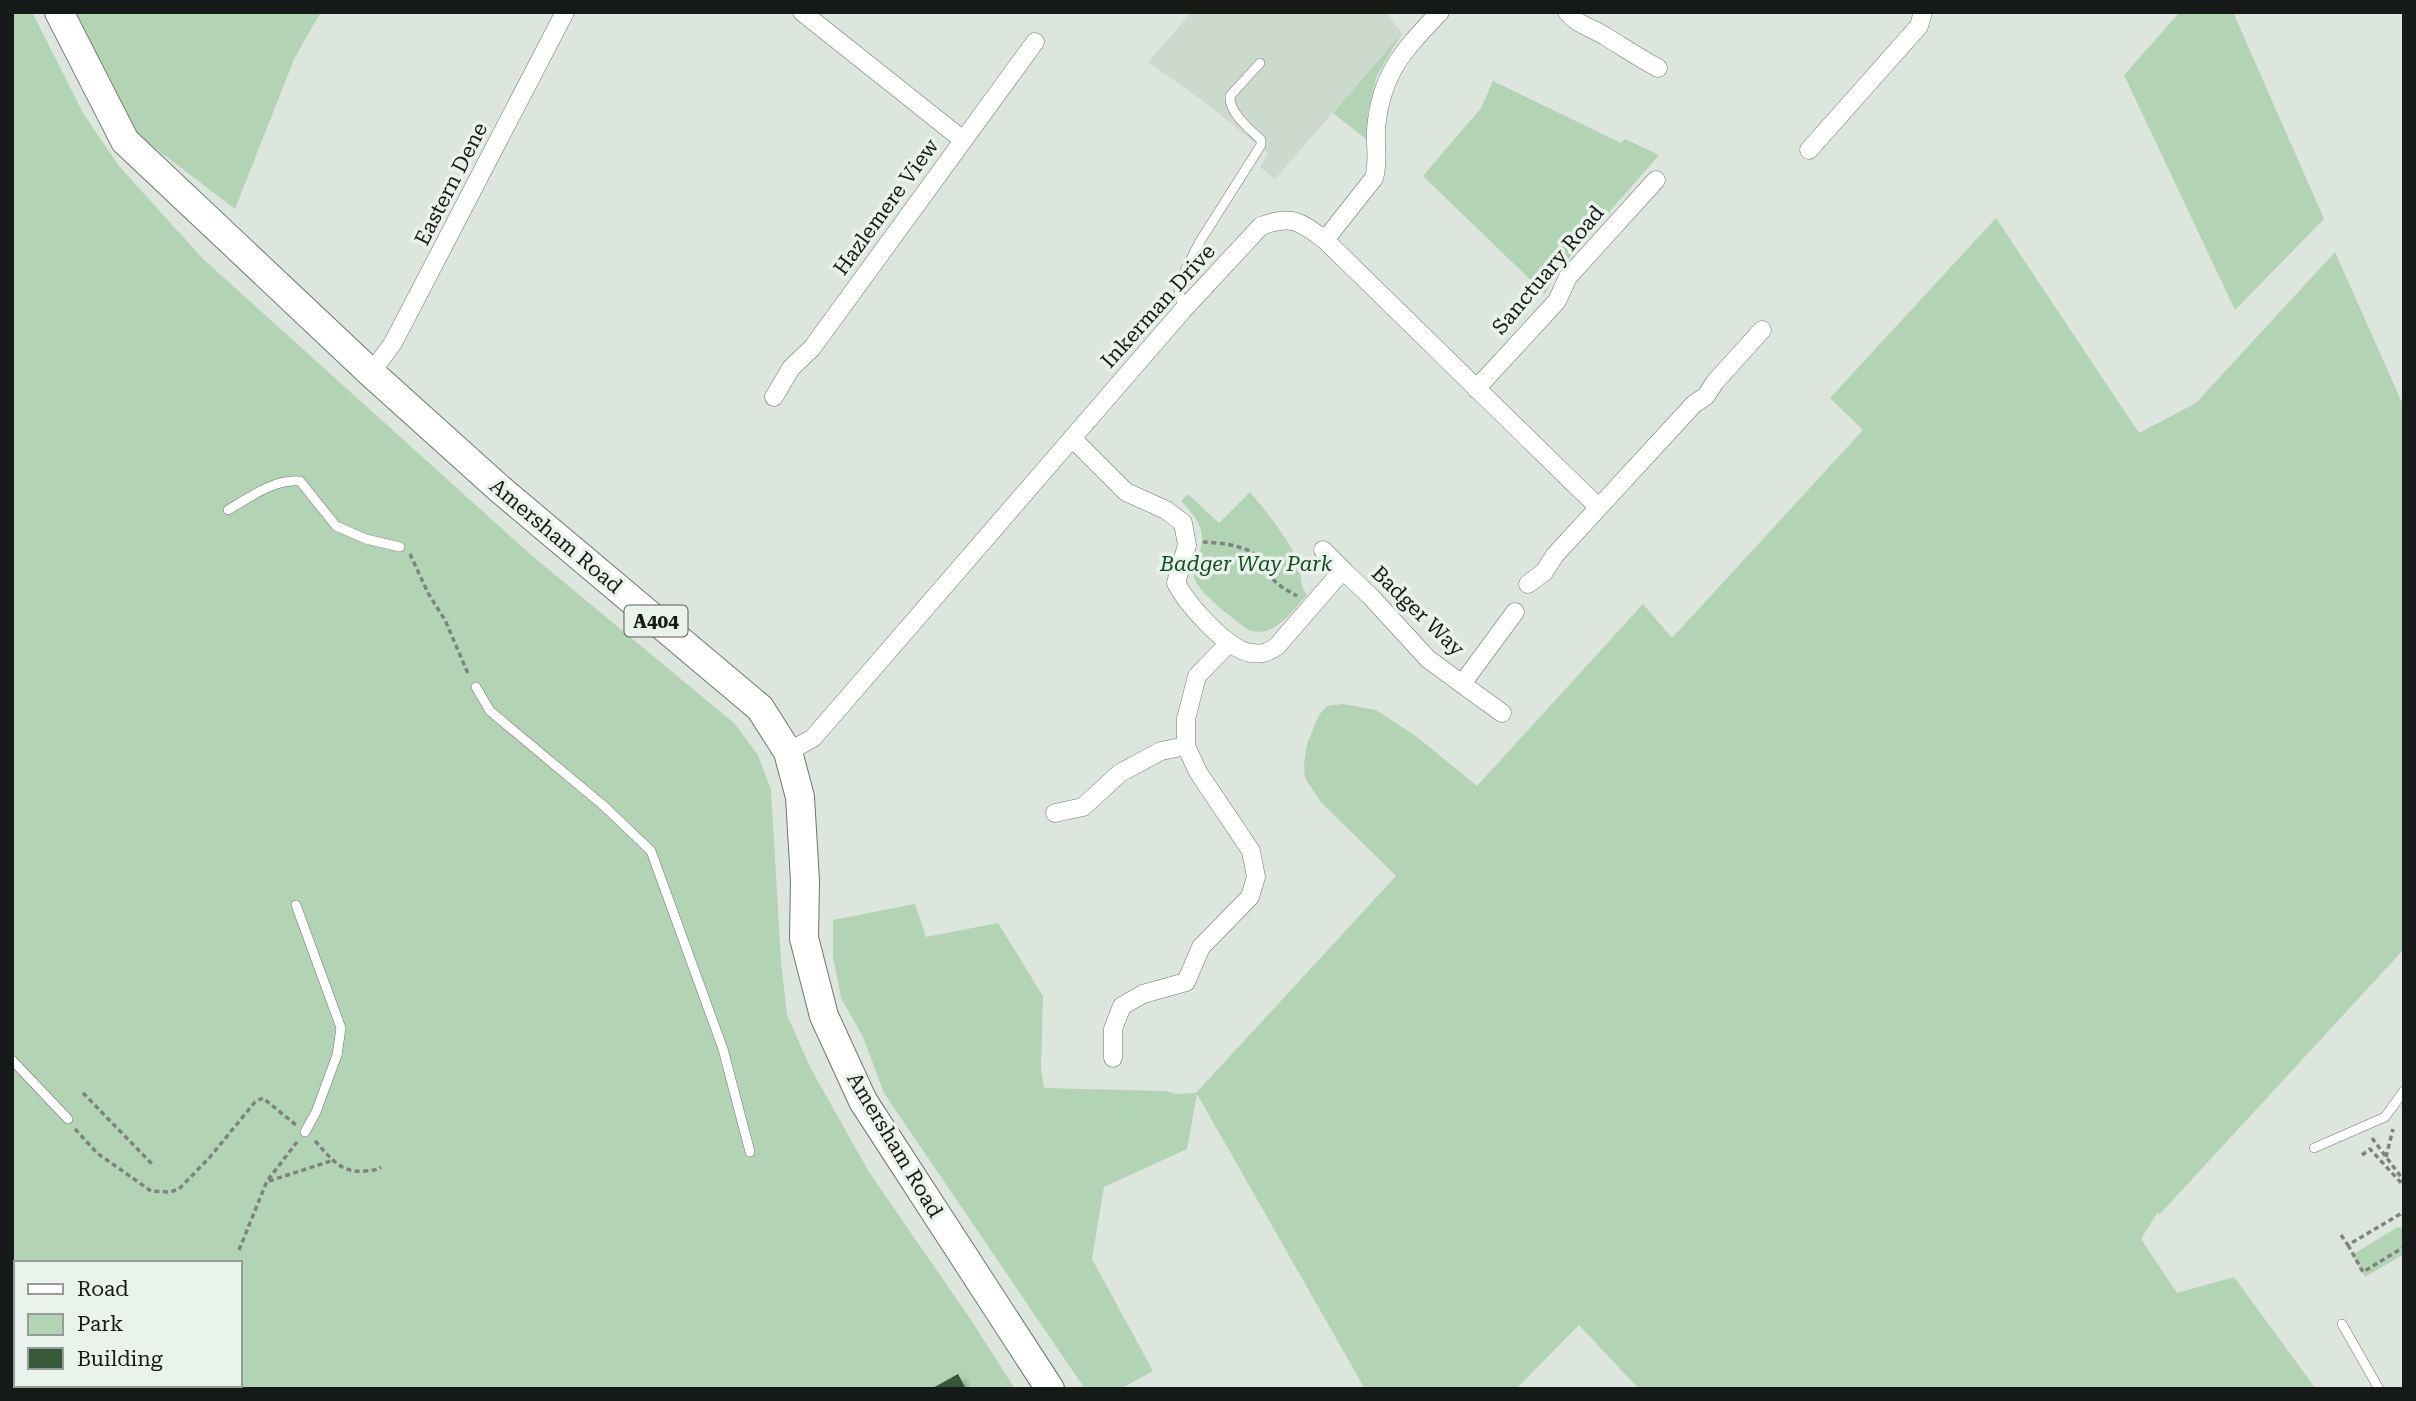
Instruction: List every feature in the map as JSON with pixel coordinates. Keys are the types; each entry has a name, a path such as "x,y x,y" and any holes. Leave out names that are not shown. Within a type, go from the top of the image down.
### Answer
{"main road":[{"name":"Amersham Road","path":"59,12 125,141 371,373 501,490 760,708 788,752 800,797 805,881 804,938 824,1016 863,1101 1050,1389"}],"street":[{"name":"Eastern Dene","path":"371,373 400,332 565,12"},
{"path":"803,12 963,140"},
{"path":"1325,240 1374,178 1377,168 1376,131 1381,93 1403,51 1440,12"},
{"path":"1567,12 1574,21 1604,35 1626,51 1658,68"},
{"path":"1809,150 1919,26 1923,12"},
{"name":"Hazlemere View","path":"774,397 791,368 812,348 1035,42"},
{"name":"Sanctuary Road","path":"1476,389 1557,301 1568,276 1656,180"},
{"name":"Inkerman Drive","path":"788,752 813,738 1183,310 1261,226 1278,219 1297,220 1325,240 1598,507"},
{"path":"1528,584 1544,572 1555,555 1598,507 1694,404 1706,396 1715,382 1762,330"},
{"path":"1072,438 1126,492 1166,510 1183,523 1187,545"},
{"name":"Badger Way","path":"1187,545 1176,583 1183,597 1229,643 1250,653 1267,653 1277,646 1343,570"},
{"name":"Badger Way","path":"1323,550 1428,659 1502,713"},
{"name":"Badger Way","path":"1462,684 1515,612"},
{"path":"1113,1058 1113,1030 1122,1006 1143,994 1186,982 1201,947 1250,897 1256,877 1251,851 1198,772 1186,746 1186,719 1198,676 1229,643"},
{"path":"1055,813 1083,807 1120,773 1161,751 1186,746"}],"lane":[{"path":"1183,310 1178,285 1199,243 1261,145 1261,140 1234,111 1229,101 1230,96 1260,63"},
{"path":"228,510 270,486 300,481 336,526 366,539 400,547"},
{"path":"475,687 490,711 604,806 652,850 723,1049 750,1152"},
{"path":"296,905 341,1028 337,1055 316,1112 305,1132"},
{"path":"12,1060 68,1119"},
{"path":"2314,1148 2385,1117 2404,1091"},
{"path":"2342,1324 2379,1389"}],"path":[{"path":"1187,545 1204,541 1235,546 1252,553 1261,559 1271,578 1312,605"},
{"path":"400,547 412,557 475,687"},
{"path":"83,1093 153,1165"},
{"path":"68,1119 97,1153 151,1191 179,1189 210,1157 255,1102 263,1098 350,1172 375,1171 381,1167"},
{"path":"2385,1117 2393,1127 2386,1157"},
{"path":"2363,1126 2404,1184"},
{"path":"239,1250 267,1181 305,1132"},
{"path":"2362,1155 2370,1149 2404,1184"},
{"path":"267,1181 334,1160"},
{"path":"2348,1245 2402,1213 2404,1217"},
{"path":"2341,1235 2363,1272 2404,1247"}],"shaded area":[{"path":"1192,12 1385,12 1402,33 1275,179 1260,167 1268,153 1203,101 1148,62"}],"green space":[{"path":"12,12 32,12 83,113 119,166 203,259 530,554 735,724 758,755 771,790 781,961 787,1015 811,1069 869,1172 1015,1389 12,1389"},
{"path":"75,12 321,12 295,57 235,209 134,132"},
{"path":"2180,12 2233,12 2324,219 2235,310 2124,75"},
{"path":"1402,33 1377,75 1368,112 1366,139 1333,113"},
{"path":"1493,81 1621,143 1625,139 1659,155 1554,275 1545,294 1423,176 1481,108"},
{"path":"1996,218 2139,433 2196,403 2335,252 2404,407 2404,949 2160,1214 2157,1213 2141,1239 2177,1293 2234,1277 2316,1389 1639,1389 1579,1325 1516,1389 1365,1389 1197,1094 1187,1149 1104,1187 1092,1259 1153,1371 1120,1389 1085,1389 884,1093 863,1037 841,998 833,956 833,920 915,904 926,937 998,923 1043,996 1041,1067 1044,1088 1196,1093 1396,876 1320,801 1305,778 1307,744 1319,715 1327,706 1343,704 1376,710 1417,737 1477,786 1643,604 1672,638 1863,430 1830,398"},
{"name":"Badger Way Park","path":"1250,492 1276,524 1292,550 1299,564 1302,587 1307,595 1280,624 1264,631 1245,628 1201,590 1194,571 1201,546 1201,532 1196,519 1181,501 1188,494 1219,523"},
{"path":"2398,1227 2404,1228 2404,1254 2365,1277 2352,1255"}],"building":[{"path":"958,1374 966,1389 931,1389"}]}
